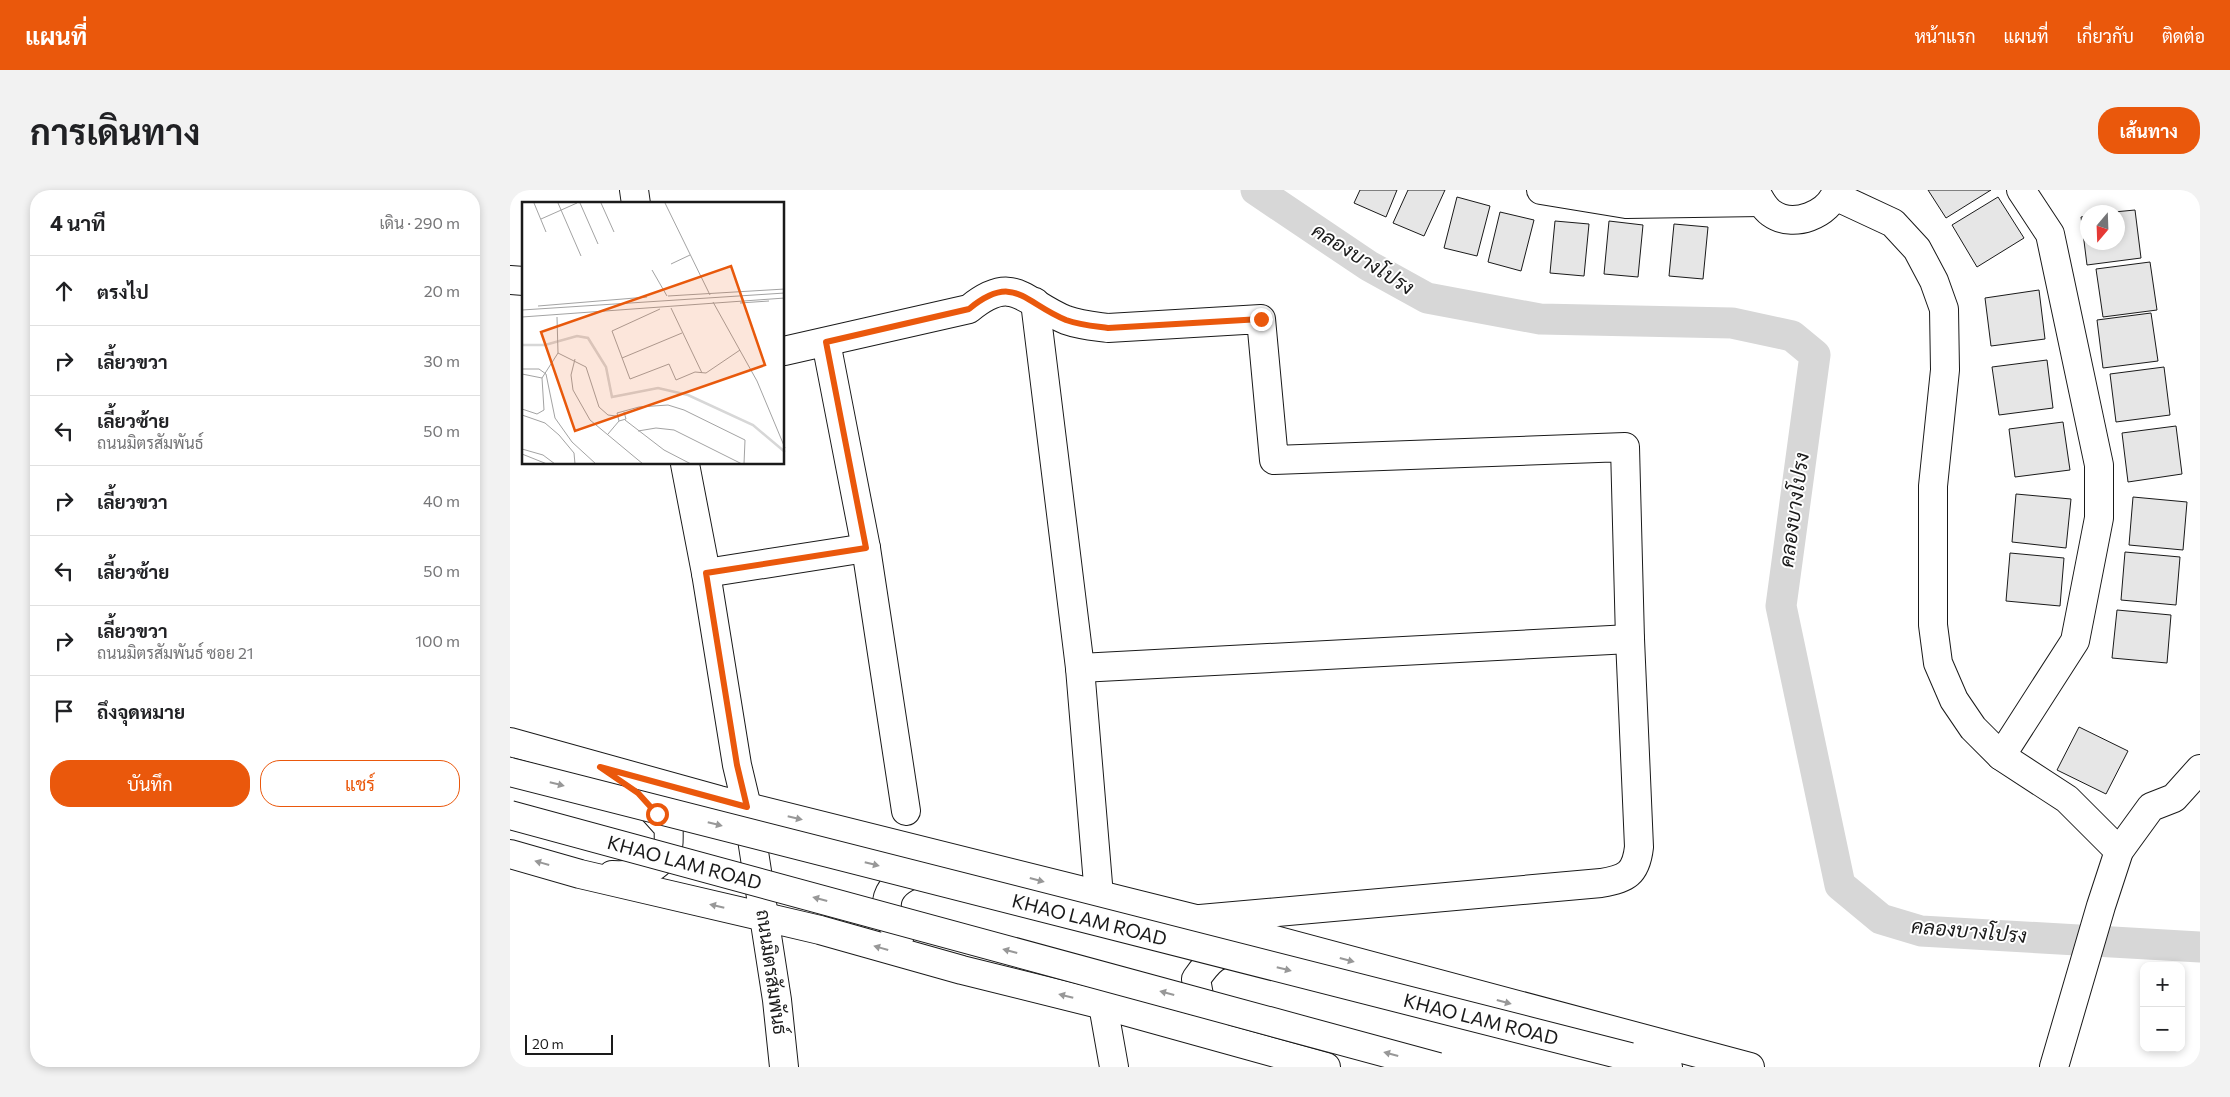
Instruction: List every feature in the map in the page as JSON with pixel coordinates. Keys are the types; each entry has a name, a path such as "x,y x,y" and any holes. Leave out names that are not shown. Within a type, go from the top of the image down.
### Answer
{"street":[{"path":"1541,190 1626,204 1758,196 1772,213 1786,218 1801,219 1816,215 1827,206 1836,193 1893,223 1917,250 1934,281 1944,309 1945,370 1934,486 1933,625 1938,663 1954,700 1973,728 2002,756 2067,798 2119,852"},
{"path":"2002,756 2075,641 2099,518 2099,465 2050,234 2021,190"},
{"path":"785,351 969,309 985,296 1000,291 1017,294 1073,322 1108,328 1261,319 1274,460 1625,447 1630,639 1639,847 1638,862 1630,874 1617,881 1601,884 1196,919"},
{"path":"1035,302 1080,668 1099,896"},
{"path":"826,342 866,548 906,811"},
{"name":"ถนนมิตรสัมพันธ์","path":"685,465 706,573 737,765 747,807 777,1000 784,1067"},
{"path":"706,573 866,548"},
{"path":"1080,668 1630,639"},
{"path":"510,742 747,807 1196,919 1750,1067"},
{"path":"580,874 622,876 641,873 654,868 668,850 668,828 638,793 600,767"},
{"path":"2054,1067 2101,906 2119,852 2151,807 2174,798 2200,769"},
{"name":"KHAO LAM ROAD","path":"510,772 1668,1067"},
{"name":"KHAO LAM ROAD","path":"510,815 1438,1067"},
{"path":"510,854 580,874 820,930 962,970 1103,1005 1326,1067"},
{"path":"962,970 929,956 904,940 889,922 886,900 897,882 916,872 948,866 1003,871"},
{"path":"1282,1055 1237,1034 1215,1020 1200,1001 1196,979 1208,961 1226,952 1258,948 1310,950"},
{"path":"1103,1005 1114,1067"}],"building":[{"path":"1360,190 1397,190 1386,217 1354,203"},
{"path":"1408,190 1445,190 1424,236 1393,223"},
{"path":"1928,190 1991,190 1946,218"},
{"path":"1457,197 1490,206 1477,256 1444,248"},
{"path":"1998,197 2024,238 1977,267 1952,225"},
{"path":"2135,210 2141,258 2087,265 2085,250 2125,250 2125,211"},
{"path":"1500,212 1534,220 1521,271 1488,262"},
{"path":"1555,221 1589,224 1584,276 1550,273"},
{"path":"1609,221 1643,225 1638,277 1604,274"},
{"path":"1674,224 1708,227 1703,279 1669,276"},
{"path":"2150,262 2157,310 2103,317 2096,269"},
{"path":"2039,290 2045,339 1991,346 1985,298"},
{"path":"2151,313 2158,361 2103,368 2097,320"},
{"path":"2047,360 2053,408 1999,415 1992,367"},
{"path":"2164,367 2170,415 2116,422 2110,374"},
{"path":"2063,422 2070,470 2015,477 2009,429"},
{"path":"2176,426 2182,474 2128,482 2122,433"},
{"path":"2016,494 2071,499 2066,548 2012,542"},
{"path":"2133,497 2187,502 2183,550 2129,545"},
{"path":"2125,552 2180,557 2176,605 2121,600"},
{"path":"2010,553 2064,558 2060,606 2006,601"},
{"path":"2117,610 2171,615 2167,663 2112,658"},
{"path":"2079,727 2128,751 2106,794 2057,770"}],"waterway":[{"name":"คลองบางโปรง","path":"1256,190 1369,266 1427,298 1540,319 1732,323 1792,336 1815,355 1781,606 1840,885 1881,919 1921,931 2200,947"}],"route":[{"path":"657,814 638,793 600,767 747,807 737,765 706,573 866,548 826,342 969,309 985,296 1000,291 1017,294 1064,319 1082,325 1108,328 1261,319"}]}
